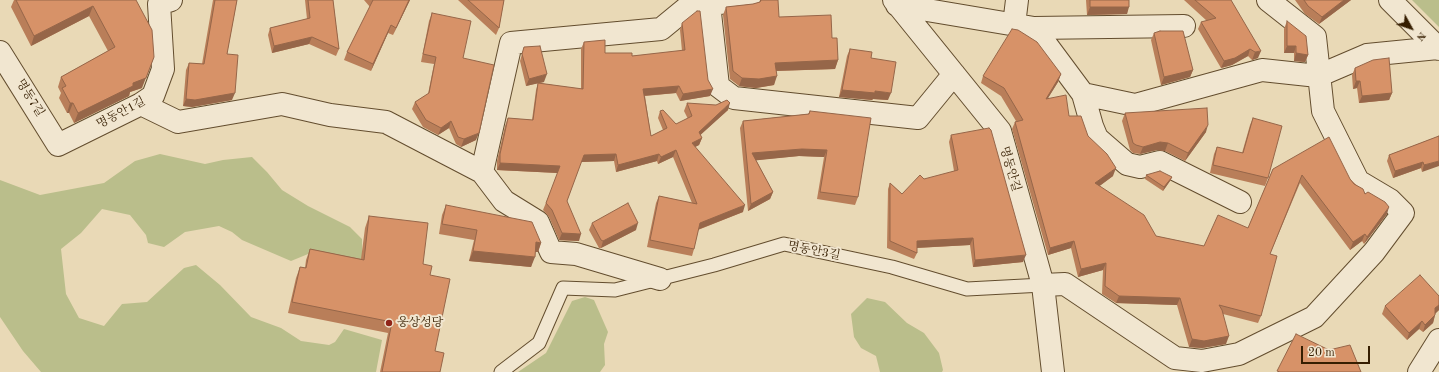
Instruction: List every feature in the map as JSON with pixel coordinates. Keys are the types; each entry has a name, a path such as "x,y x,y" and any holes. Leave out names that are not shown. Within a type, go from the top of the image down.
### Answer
{"street":[{"name":"명동안1길","path":"58,146 141,104 153,96 163,69 159,4 171,0"},
{"path":"482,172 511,43 661,29 689,6 749,0"},
{"path":"1017,0 1024,27 1082,94 1097,138 1127,164 1140,166 1160,162 1240,202"},
{"path":"1043,285 1065,284 1175,358 1202,361 1239,354 1314,317 1374,252 1404,212 1390,200 1358,181 1323,111 1318,76 1315,37 1268,0"},
{"path":"1390,0 1438,48"},
{"path":"897,2 1024,27 1184,26"},
{"name":"명동안길","path":"897,2 1000,130 1043,285 1053,372"},
{"path":"709,4 718,86 734,98 918,118 954,74"},
{"path":"1082,94 1135,105 1262,70 1318,76 1367,55 1438,48"},
{"name":"명동7길","path":"0,52 58,146"},
{"path":"141,104 178,122 282,104 330,115 386,122 482,172 504,201 538,222 551,252 576,254 660,279"},
{"path":"1419,372 1439,340"}],"lane":[{"name":"명동안3길","path":"501,372 539,343 564,288 616,290 714,265 784,244 892,267 967,289 1043,285"}],"green space":[{"path":"1412,0 1439,0 1439,27"},
{"path":"160,154 205,164 223,160 252,157 282,190 308,206 350,227 362,239 362,252 378,254 380,262 313,252 291,261 242,240 232,232 219,226 185,232 164,247 148,243 146,235 130,215 102,209 81,233 61,249 66,294 79,318 104,326 122,304 147,302 184,268 196,265 220,285 251,317 281,328 301,341 329,345 335,342 344,329 382,340 376,372 41,372 23,351 0,317 0,180 40,195 104,183 135,161"},
{"path":"585,297 594,300 608,332 604,344 605,365 600,372 518,372 546,353 572,301"},
{"path":"867,298 885,302 907,323 924,333 939,353 943,370 942,372 880,372 876,356 861,348 854,337 851,314"}],"building":[{"path":"16,0 136,0 152,30 154,57 146,78 133,83 133,86 78,113 73,103 70,103 62,88 66,86 61,77 115,47 93,6 34,36"},
{"path":"215,0 237,0 227,54 238,55 235,93 195,100 186,99 189,63 204,64"},
{"path":"308,0 333,0 339,49 312,37 274,46 270,28 310,18"},
{"path":"373,0 409,0 396,28 391,25 373,64 347,52"},
{"path":"468,0 504,0 499,28"},
{"path":"761,0 778,0 779,17 831,15 832,38 837,38 838,60 775,63 777,76 759,79 742,78 733,71 726,7 753,4 760,2"},
{"path":"1090,0 1129,0 1129,7 1090,7"},
{"path":"1195,0 1231,0 1261,51 1255,52 1250,49 1235,58 1224,61 1201,22 1216,18"},
{"path":"1304,0 1344,0 1322,17 1308,6"},
{"path":"697,11 700,11 708,80 713,89 683,94 679,86 643,89 651,136 667,128 660,111 663,110 676,124 692,116 687,103 716,105 727,100 730,103 699,132 702,138 692,143 745,205 700,223 694,249 650,240 659,196 697,204 676,150 661,157 659,154 618,165 616,154 584,155 567,201 581,234 562,233 552,210 546,203 560,166 500,163 500,154 508,118 533,120 538,83 583,89 584,42 605,40 605,53 632,53 632,56 685,50 682,23"},
{"path":"432,13 471,21 463,58 494,65 479,133 464,139 458,137 451,121 441,128 426,120 415,102 429,93 436,57 423,54"},
{"path":"1287,21 1306,36 1308,55 1296,53 1296,46 1287,46"},
{"path":"1012,29 1018,30 1037,42 1061,74 1046,99 1066,95 1069,116 1081,116 1088,136 1107,154 1116,168 1095,183 1144,215 1156,236 1204,246 1218,215 1248,228 1273,169 1329,137 1354,184 1363,189 1365,194 1368,192 1385,202 1389,207 1367,237 1365,234 1353,242 1302,175 1270,254 1277,256 1261,316 1219,305 1222,310 1229,336 1204,341 1192,339 1180,298 1119,296 1105,286 1106,263 1081,269 1074,241 1050,248 1015,122 1023,120 1004,88 983,76"},
{"path":"1160,31 1183,31 1193,70 1164,77 1154,33"},
{"path":"540,46 547,74 529,79 522,54 524,47"},
{"path":"850,49 872,52 871,58 896,62 891,93 842,90"},
{"path":"1389,58 1392,93 1362,96 1360,81 1356,81 1355,68 1373,60"},
{"path":"1207,108 1208,125 1188,153 1168,143 1160,142 1143,147 1136,145 1133,143 1125,113"},
{"path":"810,111 871,118 858,197 820,192 827,150 802,149 752,153 773,192 751,204 743,121 809,114"},
{"path":"1253,118 1282,126 1268,178 1213,165 1217,147 1243,153"},
{"path":"989,128 991,130 1026,255 975,260 973,238 917,241 917,253 890,241 890,183 902,194 920,175 924,179 958,170 951,135"},
{"path":"1439,136 1439,161 1424,165 1423,162 1395,171 1389,155"},
{"path":"1160,171 1172,177 1164,187 1146,175"},
{"path":"628,203 638,223 603,241 601,240 592,223"},
{"path":"446,205 532,222 541,243 536,242 535,257 473,251 477,230 442,224"},
{"name":"웅상성당","path":"369,216 428,223 423,264 432,266 430,275 450,279 435,351 444,353 440,372 382,372 392,322 292,302 300,267 306,268 310,249 364,260"},
{"path":"1420,275 1439,296 1439,305 1435,308 1435,315 1425,325 1422,321 1409,333 1385,306"},
{"path":"1296,334 1329,350 1350,345 1361,372 1277,371"}],"place":[{"name":"웅상성당","path":"389,323"}]}
